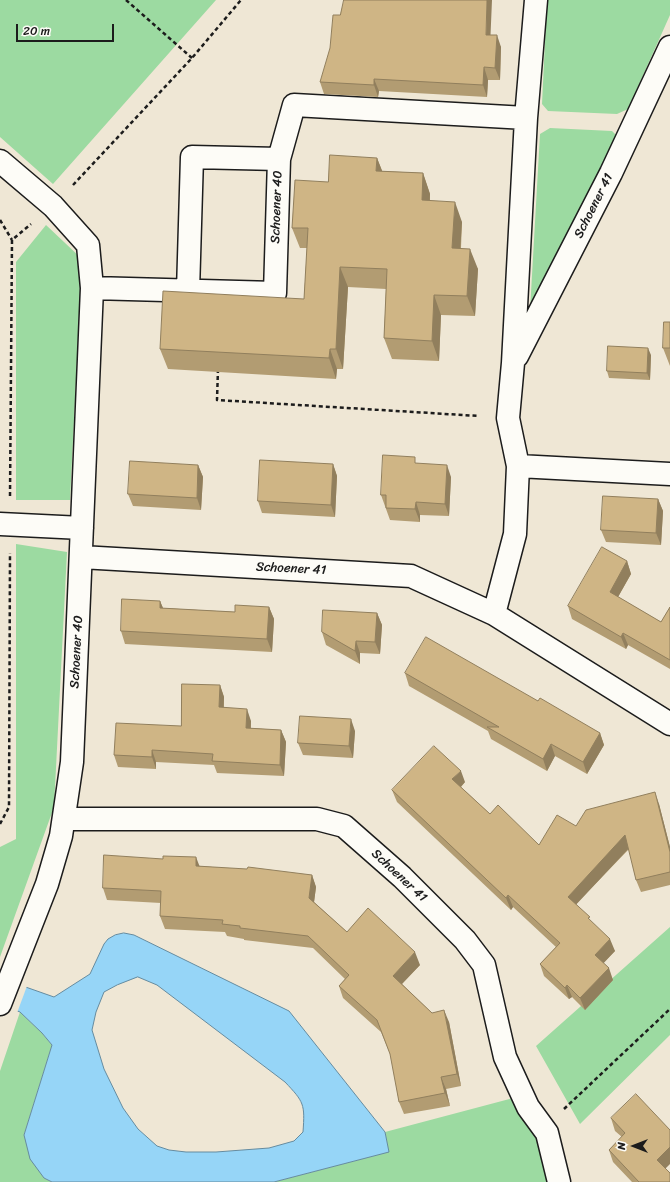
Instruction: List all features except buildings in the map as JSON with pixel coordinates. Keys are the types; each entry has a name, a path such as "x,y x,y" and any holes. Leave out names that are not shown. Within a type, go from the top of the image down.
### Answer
{"street":[{"name":"Schoener 41","path":"494,614 515,534 518,466 508,418 513,363 526,118 536,0"},
{"name":"Schoener 41","path":"513,363 611,173 670,47"},
{"path":"279,159 294,105 526,118"},
{"name":"Schoener 40","path":"92,288 188,291 275,293 279,159 192,157 188,291"},
{"name":"Schoener 40","path":"0,161 53,206 88,245 92,288 72,762 61,836 47,884 0,1004"},
{"path":"518,466 670,474"},
{"path":"5,524 82,528"},
{"name":"Schoener 41","path":"81,557 411,576 494,614 670,724"},
{"name":"Schoener 41","path":"64,819 317,819 344,826 402,877 465,940 484,965 505,1057 528,1107 547,1133 559,1182"}],"path":[{"path":"126,0 192,58"},
{"path":"12,240 53,206 192,58 241,0"},
{"path":"0,220 12,240 5,524 9,807 0,824"},
{"path":"218,369 217,400 508,418"},
{"path":"544,1128 670,1010"}],"green space":[{"path":"0,0 216,0 53,184 0,137"},
{"path":"547,0 670,0 670,15 628,109 617,114 548,111 542,104"},
{"path":"550,128 612,131 616,135 529,328 540,134"},
{"path":"46,225 82,259 70,500 16,500 16,262"},
{"path":"16,544 67,552 54,807 0,957 0,847 16,839"},
{"path":"670,927 670,1035 580,1124 536,1046"},
{"path":"20,1012 52,1045 24,1135 44,1178 52,1182 0,1182 0,1071"},
{"path":"517,1097 535,1126 548,1182 274,1182 388,1152 385,1132"}],"water":[{"path":"124,933 134,935 289,1011 385,1132 389,1152 274,1182 52,1182 44,1178 30,1159 24,1135 52,1045 20,1012 0,1004 0,978 54,997 90,974 104,944 108,939 115,935","holes":["138,977 157,985 285,1082 296,1094 302,1104 304,1115 303,1132 294,1141 269,1148 216,1152 186,1152 169,1150 157,1146 138,1129 123,1108 104,1069 92,1030 96,1012 104,992"]}],"pier":[{"path":"0,976 27,986 17,1013 0,1007"}]}
